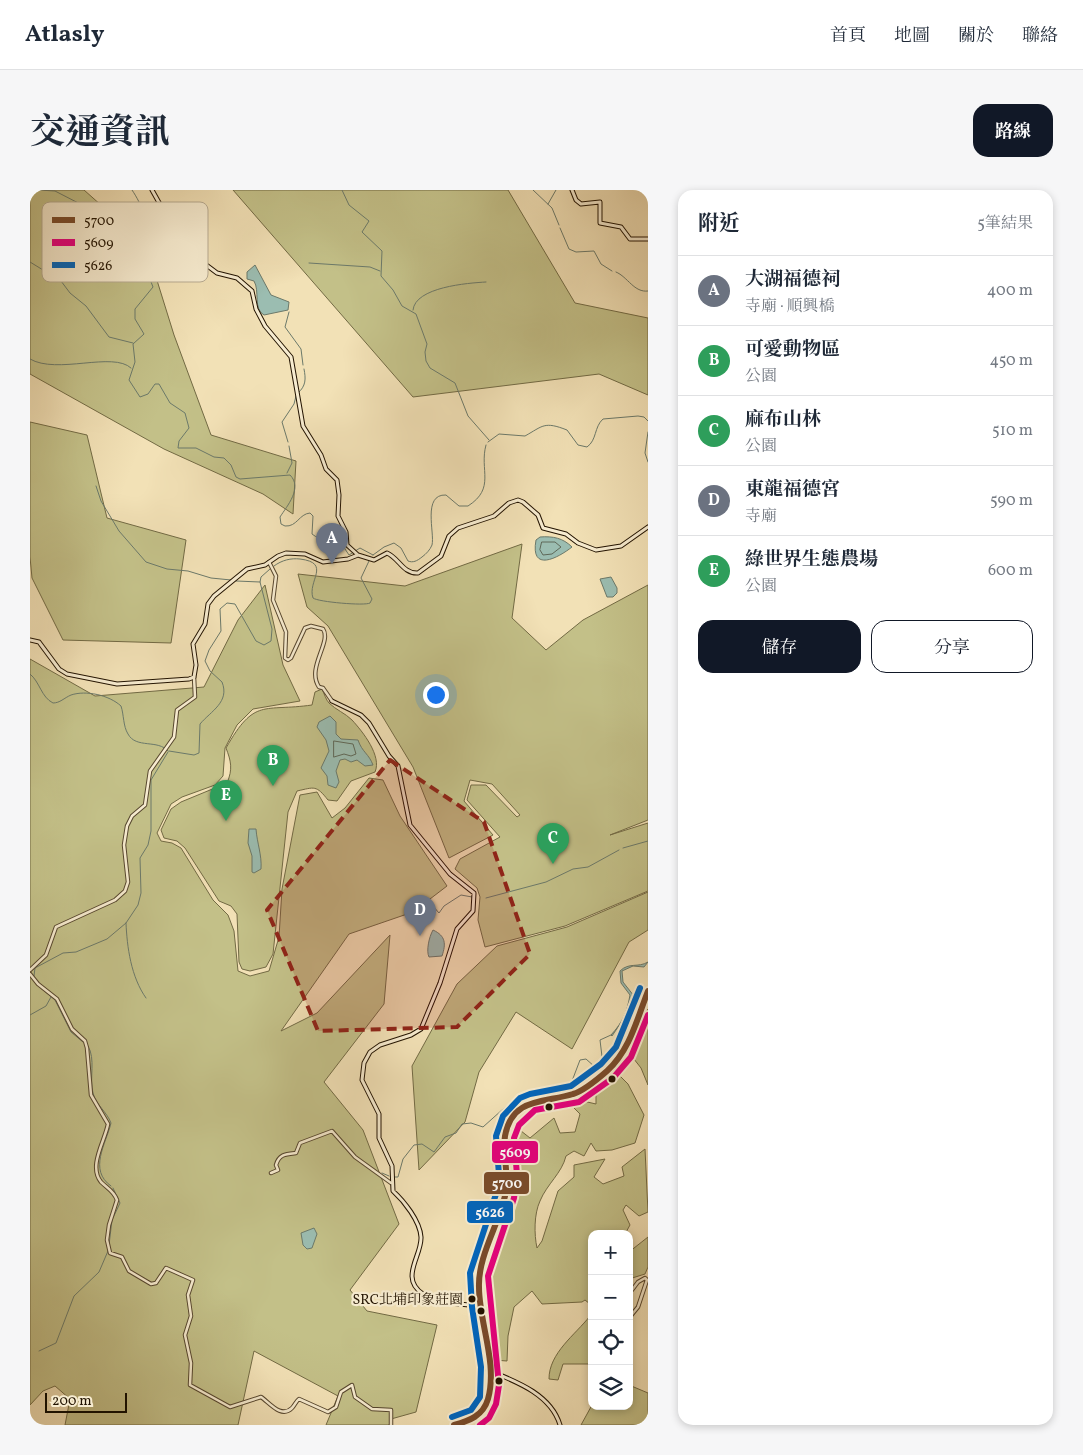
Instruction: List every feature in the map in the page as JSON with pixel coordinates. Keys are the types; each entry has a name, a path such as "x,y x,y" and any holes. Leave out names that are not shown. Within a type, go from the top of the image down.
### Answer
{"main road":[{"path":"454,1425 474,1418 485,1408 489,1392 487,1346 477,1284 505,1196 508,1175 505,1137 511,1120 524,1106 575,1094 607,1071 624,1052 648,992"}],"street":[{"path":"152,190 159,202"},
{"path":"572,190 576,200 581,204 600,202 600,223 621,228 630,239 648,239"},
{"path":"208,266 217,273 237,278 250,288 257,312 265,326 290,355 302,423 310,441 321,455 326,469 338,480 338,518 346,532 346,544 358,555 370,559 387,553 392,555 406,570 414,573 422,572 441,556 449,536 458,528 494,516 504,506 518,500 538,515 543,528 566,534 578,543 596,550 620,546 648,527"},
{"path":"30,970 46,955 56,927 116,900 125,892 128,882 124,845 127,826 132,816 145,805 150,771 177,730 177,710 196,697 194,677 196,665 192,644 205,624 210,600 247,569 269,562 278,556 305,554 326,562 351,559 358,555"},
{"path":"269,562 276,576 272,600 286,632 285,658 288,660 291,658 306,628 311,626 323,629 325,636 314,679 318,687 323,688 332,701 361,715 373,729 389,756 398,766 410,825 450,874 472,891 475,901 473,910 457,929 440,984 422,1029 411,1035 380,1045 370,1052 364,1063 362,1080 379,1114 379,1138 390,1162 393,1191 404,1202 420,1231 421,1240 412,1265 413,1280 416,1286 421,1293 433,1298 480,1306"},
{"path":"30,640 39,642 59,670 67,674 117,684 194,677"},
{"path":"30,974 38,984 57,999 72,1029 83,1039 87,1048 91,1095 108,1124 97,1167 101,1181 113,1192 117,1200 108,1225 107,1240 110,1253 122,1257 129,1271 151,1284 156,1283 166,1268 193,1280 188,1295 191,1314 185,1332 191,1362 190,1385 227,1406 249,1403 262,1397 276,1409 283,1412 292,1408 299,1398 330,1411 338,1404 341,1392 352,1385 355,1397 372,1410 391,1410 390,1425"},
{"path":"271,1172 278,1170 276,1165 277,1159 282,1155 296,1153 300,1143 332,1131 345,1149 355,1158 391,1182"},
{"path":"633,1289 638,1282 645,1278 647,1280 638,1307 633,1313"},
{"path":"488,1370 509,1377 531,1390 551,1406 560,1425"}],"highlighted area":[{"path":"390,760 484,822 530,954 457,1027 318,1031 267,910"}],"shaded area":[{"path":"30,190 84,190 98,202 42,202 42,282 158,282 174,335 211,435 296,461 293,514 263,494 164,449 30,374"},
{"path":"233,190 508,190 575,303 648,318 648,395 599,374 413,397"},
{"path":"30,422 87,435 107,518 186,540 171,643 63,640 32,578 30,557"},
{"path":"522,544 512,618 546,650 583,620 648,585 648,820 610,835 648,823 648,891 565,926 485,947 478,920 480,897 477,888 455,869 460,859 500,837 467,800 471,785 486,785 517,817 520,815 492,784 470,780 464,801 493,835 449,858 413,767 328,626 307,607 298,574 405,586"},
{"path":"265,585 283,665 300,701 253,709 237,725 225,748 223,776 215,785 182,797 171,804 157,833 161,841 172,843 181,848 213,900 228,915 234,931 238,971 250,976 269,971 279,937 282,889 300,795 317,792 332,818 345,808 369,778 383,780 400,816 447,886 413,912 349,934 281,1031 317,1013 390,935 384,1004 324,1082 363,1130 399,1224 350,1290 367,1311 437,1325 416,1412 391,1419 389,1425 326,1425 338,1396 254,1351 238,1425 65,1425 70,1399 55,1386 43,1391 30,1405 30,659 95,696 204,687 238,620"},
{"path":"322,689 329,703 352,720 370,744 376,759 375,772 351,781 337,801 328,800 315,788 297,791 288,812 273,954 266,967 250,971 242,969 239,962 237,914 231,906 219,901 185,848 177,841 164,838 161,830 171,809 181,802 227,783 231,765 226,748 245,721 253,714 262,710 312,705 315,692"},
{"path":"648,892 648,930 629,942 572,1049 516,1012 479,1072 465,1122 419,1170 412,1066 457,984 497,946 567,927"},
{"path":"648,1009 648,1085 641,1068 630,1054"},
{"path":"616,1072 628,1084 644,1115 635,1143 612,1150 596,1151 591,1143 584,1156 574,1151 566,1156 561,1168 538,1206 535,1224 537,1248 542,1241 558,1191 574,1177 574,1165 605,1159 594,1177 603,1184 624,1176 622,1167 645,1149 648,1212 639,1216 626,1205 623,1210 630,1225 627,1230 588,1230 588,1302 585,1300 582,1302 542,1304 532,1291 514,1307 508,1336 507,1361 494,1360 487,1306 490,1269 515,1193 516,1127 530,1138 554,1118 560,1133 575,1132 580,1114 571,1105 583,1101 596,1104 596,1091"},
{"path":"648,1237 648,1267 645,1274 633,1278 633,1275 633,1249"},
{"path":"588,1318 588,1364 563,1364 558,1380 549,1379 553,1361 564,1345"},
{"path":"633,1387 648,1393 648,1425 581,1425 589,1410 633,1410"}],"water":[{"path":"255,265 271,295 289,302 288,310 264,315 261,312 256,285 254,281 247,279 247,272"},
{"path":"540,537 557,538 572,547 553,558 541,560 537,557 535,550 536,540"},
{"path":"611,577 617,588 617,593 613,597 607,597 600,579"},
{"path":"330,716 336,722 336,734 341,739 358,740 373,765 365,766 357,760 351,762 345,759 340,760 336,771 339,782 336,788 328,785 327,776 321,768 329,751 326,740 317,727 319,722"},
{"path":"249,829 256,829 261,869 254,873 252,872 252,856 248,843"},
{"path":"433,930 443,938 444,948 442,956 429,957 428,944"},
{"path":"648,962 644,967 634,966"},
{"path":"633,966 622,971 623,982 634,996 630,1009 620,1024 630,995 621,983 620,971 623,968"},
{"path":"314,1228 317,1234 312,1248 307,1249 303,1245 301,1233"}],"waterway":[{"path":"39,190 55,191 76,202"},
{"path":"132,190 139,202"},
{"path":"342,190 349,205 369,221 362,232 382,251 381,276 393,290 402,306 416,314 427,344 425,352 426,361 430,368 455,383 468,416 489,440"},
{"path":"533,190 552,208 559,225"},
{"path":"548,204 556,190"},
{"path":"560,228 569,249 576,252 594,251 601,264 612,271"},
{"path":"30,262 42,269"},
{"path":"309,263 370,267 380,271"},
{"path":"616,272 639,290 648,291"},
{"path":"62,282 70,293 86,306 109,337 133,343"},
{"path":"151,282 153,287 135,309 135,319 144,334 133,344 135,362 129,380 140,397 148,394 155,384 159,384 170,403 185,413 189,428 179,441 178,448 196,448 214,457 224,458 231,465 236,477 240,479 290,475 294,480 295,486 290,502 280,517 281,524 285,526 292,525 310,513 313,516 312,534 322,539 339,540 349,555 360,548 373,555"},
{"path":"413,310 416,302 432,291 456,285 486,282"},
{"path":"289,312 285,327 301,349 303,365"},
{"path":"30,359 55,365 98,362 123,363 131,368"},
{"path":"298,393 303,388 305,382 304,369"},
{"path":"288,442 282,422 294,404 296,396"},
{"path":"488,442 499,434 525,436 540,427 548,425 567,430 578,445 587,447 603,419 638,416 644,417 648,421"},
{"path":"648,432 645,453 648,462"},
{"path":"373,555 394,543 401,548 408,561 417,561 426,553 432,545 431,515 434,501 439,496 446,495 459,506 468,506 482,492 485,478 484,454 486,445"},
{"path":"287,473 292,463 289,446"},
{"path":"96,486 101,501 119,531 146,562 167,569 188,571 211,578 231,580"},
{"path":"274,566 290,559 310,561 315,564 317,569 312,592 313,598 332,602 366,604 370,603 372,599 361,578 369,561"},
{"path":"169,751 194,755 199,753 200,724 221,701 224,689 222,682 210,671 205,661 209,650 221,631 220,609 227,603 235,604 256,641 264,645 271,641 272,629 260,582 261,577 270,569"},
{"path":"236,581 260,582"},
{"path":"30,674 46,697 53,703 71,695 83,693 97,694 116,702 121,706 125,728 132,739 142,743 159,745 168,751"},
{"path":"34,976 35,968 63,953 76,952 107,939 126,923 138,905 141,893 140,858 148,845 151,831 151,780 168,752"},
{"path":"623,848 648,841"},
{"path":"486,898 546,882 573,869 588,867 619,850"},
{"path":"412,913 433,906 439,913 444,906 461,895 472,897"},
{"path":"126,923 127,942 133,971 146,998"},
{"path":"36,984 55,1000 71,1032 83,1042"},
{"path":"30,1015 46,1006 51,997"},
{"path":"556,1092 572,1081 580,1060 586,1059 595,1067 603,1065 600,1040 611,1035"},
{"path":"88,1046 92,1057 93,1093 111,1123 100,1156 101,1172 104,1180 111,1186"},
{"path":"394,1177 398,1177 403,1159 414,1145 422,1144 434,1152 445,1137 456,1133 462,1124 471,1123 483,1127 512,1101 539,1092"},
{"path":"543,1092 551,1094"},
{"path":"382,1173 389,1176"},
{"path":"109,1245 112,1220 120,1203 113,1188"},
{"path":"39,1351 56,1343 74,1296 99,1272 108,1251"}],"transit line":[{"name":"5626","path":"452,1417 471,1410 480,1397 481,1367 472,1307 470,1273 496,1194 499,1175 496,1136 503,1116 520,1098 530,1094 571,1086 601,1064 616,1047 640,988"},
{"name":"5700","path":"454,1425 479,1414 488,1399 491,1371 490,1357 479,1287 485,1252 505,1196 507,1180 504,1143 509,1123 514,1114 522,1108 582,1090 607,1071 622,1054 648,991"},
{"name":"5609","path":"480,1425 489,1418 496,1404 499,1385 488,1276 514,1198 517,1175 514,1138 519,1125 535,1110 579,1102 613,1078 631,1057 648,1015"}],"place":[{"name":"大湖福德祠","path":"332,564"},
{"name":"可愛動物區","path":"273,786"},
{"name":"綠世界生態農場","path":"226,821"},
{"name":"麻布山林","path":"553,864"},
{"name":"東龍福德宮","path":"420,936"},
{"name":"SRC北埔印象莊園","path":"472,1299"}]}
